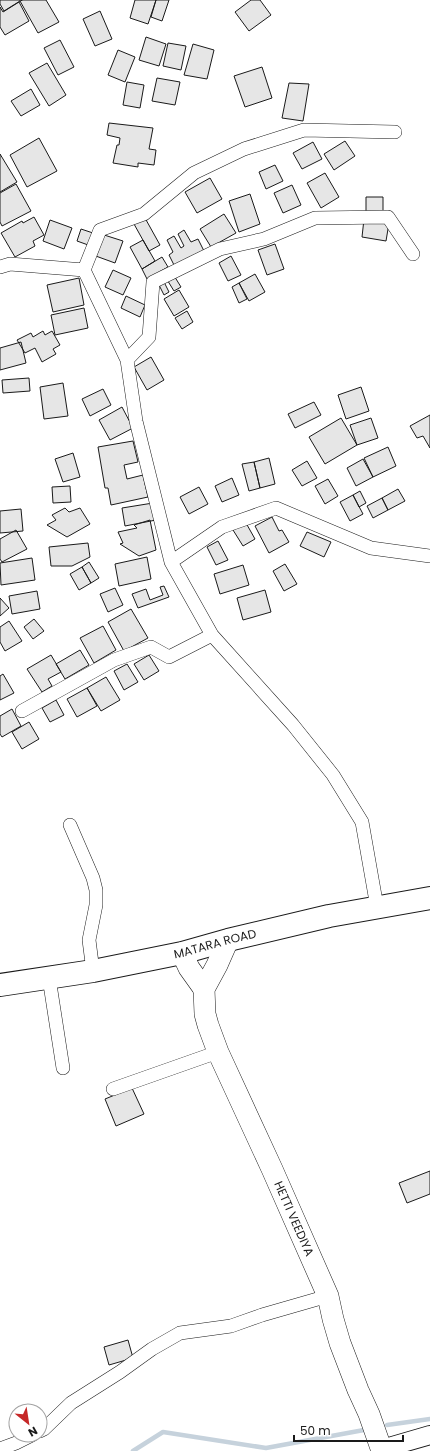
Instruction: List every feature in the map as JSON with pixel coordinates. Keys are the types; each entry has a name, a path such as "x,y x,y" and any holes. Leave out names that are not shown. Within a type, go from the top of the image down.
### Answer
{"highway":[{"name":"MATARA ROAD","path":"0,985 93,971 182,954 228,940 329,916 430,898"}],"main road":[{"path":"182,954 189,968 204,989 228,940"},
{"name":"HETTI VEEDIYA","path":"204,989 205,1014 212,1037 328,1296 340,1344 369,1414 380,1446"}],"street":[{"path":"377,907 362,822 333,775 294,725 212,635 171,562 136,421 127,360 84,270 100,230 144,214 194,173 244,149 304,130 395,132"},
{"path":"127,360 149,337 153,282 220,249 264,239 315,218 388,217 413,254"},
{"path":"0,267 10,264 84,270"},
{"path":"171,562 222,527 276,508 371,548 430,556"},
{"path":"22,711 114,660 151,647 169,657 212,635"},
{"path":"70,825 93,878 96,890 96,905 89,940 93,971"},
{"path":"49,978 63,1068"},
{"path":"113,1089 218,1052"},
{"path":"48,1424 71,1403 120,1372 152,1349 180,1333 231,1326 262,1315 328,1296"},
{"path":"380,1446 430,1435"},
{"path":"0,1449 16,1443"}],"building":[{"path":"0,0 20,1 4,11 0,4"},
{"path":"46,0 59,22 38,33 20,1"},
{"path":"135,0 156,0 148,24 130,18"},
{"path":"156,0 169,0 162,21 151,17"},
{"path":"251,0 260,0 271,15 249,31 235,12"},
{"path":"19,2 29,21 5,35 0,27 0,7 3,12"},
{"path":"100,11 112,39 95,46 83,19"},
{"path":"146,37 166,44 159,66 139,60"},
{"path":"60,40 74,67 58,75 44,48"},
{"path":"168,43 186,46 181,70 163,66"},
{"path":"193,44 214,50 207,79 184,75"},
{"path":"118,50 135,57 125,82 108,75"},
{"path":"47,63 66,95 49,106 29,73"},
{"path":"262,67 272,98 245,107 234,76"},
{"path":"157,78 180,82 175,105 152,101"},
{"path":"127,82 144,85 140,108 123,105"},
{"path":"289,83 309,84 303,121 282,118"},
{"path":"31,89 40,105 21,116 11,101"},
{"path":"109,123 153,128 149,149 156,150 154,165 138,163 138,167 113,163 120,138 107,135"},
{"path":"39,138 57,171 27,187 10,155"},
{"path":"345,141 355,156 334,170 324,154"},
{"path":"313,142 322,159 302,169 293,153"},
{"path":"0,154 17,182 0,192"},
{"path":"275,165 283,181 266,189 259,172"},
{"path":"325,173 339,197 321,208 307,183"},
{"path":"210,178 222,199 197,213 185,192"},
{"path":"16,184 31,211 2,226 0,222 0,193"},
{"path":"292,185 301,205 283,213 274,193"},
{"path":"250,194 260,224 239,232 229,201"},
{"path":"366,197 383,197 383,214 366,215"},
{"path":"224,214 236,233 211,247 200,229"},
{"path":"34,217 44,235 33,241 35,246 15,257 1,233 22,221 23,223"},
{"path":"145,218 160,245 149,251 134,224"},
{"path":"364,219 389,223 386,241 362,237"},
{"path":"50,220 72,228 64,249 43,241"},
{"path":"81,229 96,234 91,246 77,241"},
{"path":"184,230 191,242 198,239 204,251 175,267 169,255 173,252 167,240 174,236 181,248 184,246 178,234"},
{"path":"101,234 123,241 115,263 93,255"},
{"path":"143,240 155,261 142,269 130,247"},
{"path":"275,244 284,269 267,275 258,250"},
{"path":"231,256 241,275 228,281 219,263"},
{"path":"162,257 168,267 147,279 142,269"},
{"path":"113,270 131,278 123,295 105,287"},
{"path":"173,274 181,287 174,291 166,278"},
{"path":"255,274 265,292 249,301 239,283"},
{"path":"79,278 84,305 53,312 47,285"},
{"path":"164,282 169,292 164,295 159,285"},
{"path":"239,283 247,299 239,303 232,287"},
{"path":"179,290 189,307 174,316 164,299"},
{"path":"126,296 145,305 140,317 121,308"},
{"path":"84,308 88,328 55,335 51,315"},
{"path":"187,311 193,322 182,329 175,318"},
{"path":"43,331 45,335 52,331 60,345 53,349 56,354 42,362 35,348 25,353 17,340 31,333 33,337"},
{"path":"21,342 26,363 0,370 0,348"},
{"path":"151,357 164,380 147,390 134,367"},
{"path":"29,378 30,391 3,393 2,380"},
{"path":"63,383 68,416 44,419 40,387"},
{"path":"361,387 369,411 346,419 338,395"},
{"path":"103,389 111,405 90,416 82,399"},
{"path":"314,402 321,415 295,428 288,414"},
{"path":"122,407 133,428 110,440 99,420"},
{"path":"430,415 430,448 423,436 417,438 410,426"},
{"path":"341,418 357,445 325,464 309,437"},
{"path":"371,418 378,438 357,445 350,425"},
{"path":"133,441 138,462 124,465 127,479 143,475 148,497 111,505 108,488 105,488 98,447"},
{"path":"388,447 396,466 373,477 364,458"},
{"path":"73,453 80,477 63,482 55,459"},
{"path":"269,458 275,484 260,488 254,462"},
{"path":"363,459 373,477 356,486 347,468"},
{"path":"307,461 317,478 302,486 292,470"},
{"path":"254,462 260,488 249,491 242,464"},
{"path":"232,478 239,495 222,502 215,486"},
{"path":"328,479 338,496 325,504 315,486"},
{"path":"70,486 71,502 53,503 52,487"},
{"path":"199,487 208,504 189,514 180,497"},
{"path":"398,489 405,501 388,510 382,498"},
{"path":"360,491 366,503 359,507 353,495"},
{"path":"353,495 363,514 350,521 340,502"},
{"path":"382,498 388,510 373,518 367,506"},
{"path":"153,503 156,520 125,526 122,508"},
{"path":"65,508 69,512 80,508 90,524 67,537 47,525 56,520 52,515"},
{"path":"21,509 23,531 0,533 0,511"},
{"path":"272,517 279,531 282,530 289,542 269,553 255,526"},
{"path":"150,520 156,550 139,556 120,544 123,543 118,532 137,528 134,525"},
{"path":"246,523 255,539 243,546 233,530"},
{"path":"16,530 27,549 2,562 0,559 0,539"},
{"path":"307,532 331,542 324,557 300,546"},
{"path":"218,541 228,560 216,565 207,547"},
{"path":"88,543 90,557 72,566 51,566 49,547"},
{"path":"147,557 151,579 119,586 115,564"},
{"path":"32,558 35,580 1,585 0,563"},
{"path":"89,562 99,578 91,583 82,567"},
{"path":"285,564 297,584 284,591 273,571"},
{"path":"243,565 249,585 220,594 214,574"},
{"path":"82,567 91,583 79,590 70,574"},
{"path":"164,586 169,597 138,608 132,594 146,589 150,600 163,595 160,587"},
{"path":"115,588 123,605 108,612 100,594"},
{"path":"265,590 271,612 243,620 237,598"},
{"path":"37,591 40,609 12,614 9,596"},
{"path":"0,598 9,608 0,616"},
{"path":"131,609 148,638 124,651 108,622"},
{"path":"34,619 44,631 33,639 24,627"},
{"path":"9,621 22,641 5,651 0,642 0,627"},
{"path":"103,626 116,650 94,663 80,638"},
{"path":"80,650 89,665 65,679 56,664"},
{"path":"51,655 61,672 48,679 52,686 42,692 27,669"},
{"path":"149,655 159,671 144,680 134,664"},
{"path":"127,664 138,682 124,690 114,671"},
{"path":"3,674 14,693 0,700 0,676"},
{"path":"106,677 120,700 101,711 87,688"},
{"path":"87,688 97,706 77,717 67,699"},
{"path":"56,700 64,715 50,722 42,708"},
{"path":"12,709 21,726 2,737 0,734 0,716"},
{"path":"29,722 39,739 22,749 12,732"},
{"path":"132,1088 144,1114 116,1126 105,1099"},
{"path":"430,1171 430,1194 407,1203 399,1183"},
{"path":"128,1340 133,1358 109,1365 104,1347"}],"waterway":[{"path":"387,1425 430,1419"},
{"path":"133,1451 163,1432 266,1448 364,1430"}]}
